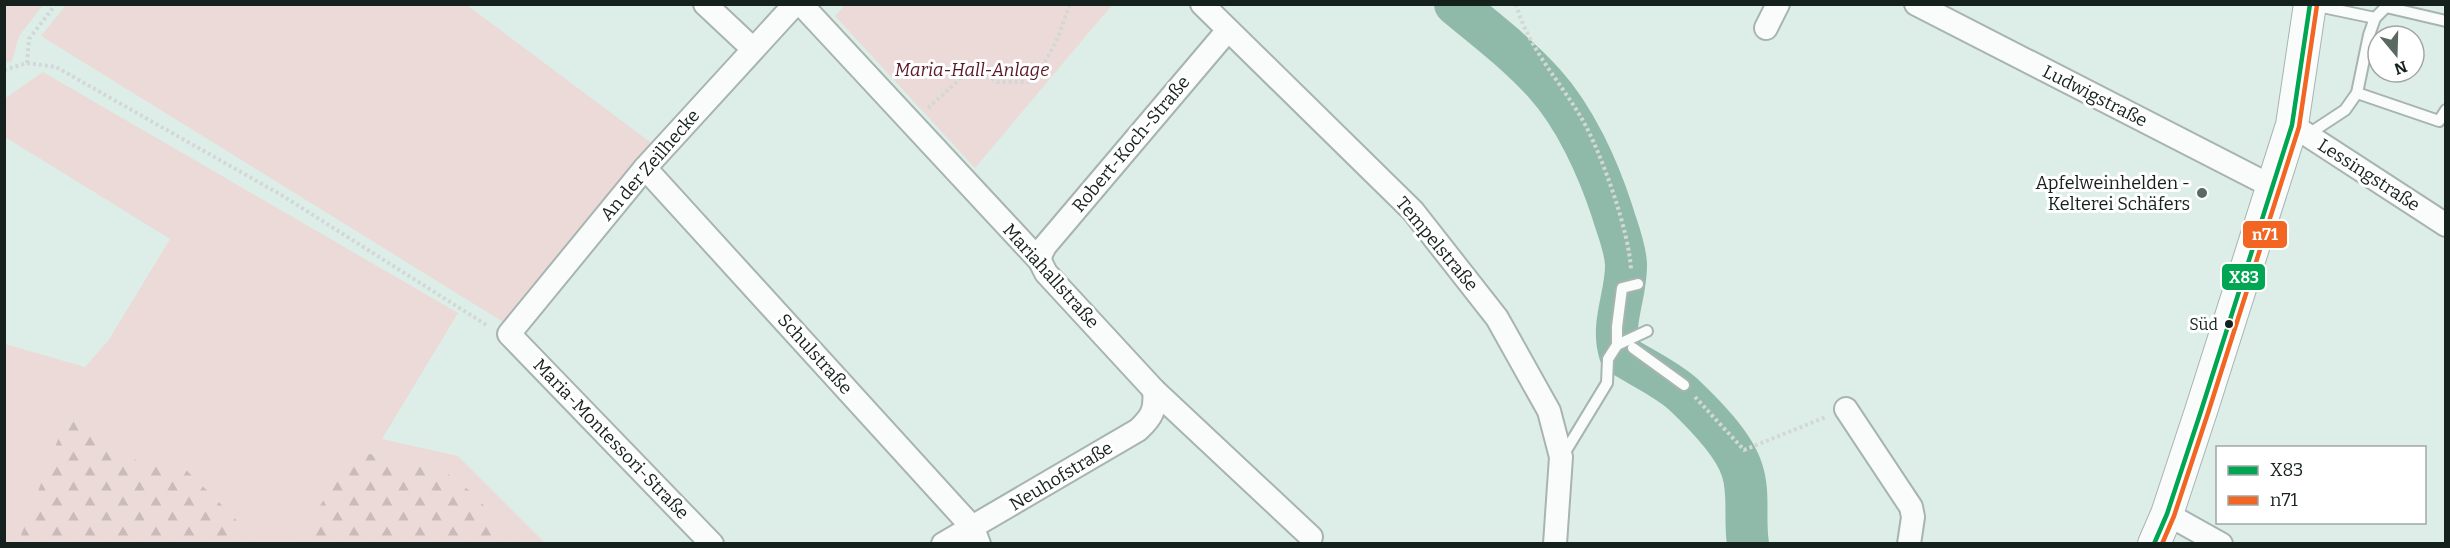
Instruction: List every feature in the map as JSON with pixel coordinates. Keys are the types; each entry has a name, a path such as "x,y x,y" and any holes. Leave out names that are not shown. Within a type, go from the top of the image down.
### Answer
{"street":[{"path":"705,4 753,49 795,4"},
{"name":"Tempelstraße","path":"1202,4 1413,211 1497,318 1549,411 1562,457 1555,543"},
{"path":"1766,28 1778,4"},
{"name":"Ludwigstraße","path":"1916,4 2273,187"},
{"path":"2154,543 2167,514 2273,187 2300,130 2310,5"},
{"name":"Mariahallstraße","path":"814,9 912,124 1040,261 1046,273 1154,390 1315,540"},
{"name":"Robert-Koch-Straße","path":"1040,261 1045,246 1228,30"},
{"name":"An der Zeilhecke","path":"509,334 645,168 753,49"},
{"name":"Lessingstraße","path":"2300,130 2445,225"},
{"name":"Schulstraße","path":"645,168 976,536"},
{"name":"Maria-Montessori-Straße","path":"509,334 712,543"},
{"name":"Neuhofstraße","path":"944,543 976,536 1138,430 1149,420 1155,410 1154,390"},
{"path":"1846,409 1906,496 1913,517 1909,543"},
{"path":"2167,514 2221,543"}],"lane":[{"path":"2310,5 2375,18"},
{"path":"2300,130 2345,110 2357,93 2369,35 2375,18 2386,7 2445,21"},
{"path":"2357,93 2439,121 2445,110"},
{"path":"1617,345 1622,288 1634,285"},
{"path":"1562,457 1607,383 1608,359 1617,345 1647,331"},
{"path":"1633,348 1684,385"}],"path":[{"path":"27,63 29,39 56,4"},
{"path":"912,124 974,66 997,81 1034,82 1058,40 1070,4"},
{"path":"1511,4 1518,11"},
{"path":"1516,4 1547,68 1582,119 1595,144 1628,244 1634,285"},
{"path":"4,70 27,63 56,67 283,196 493,329 509,334"},
{"path":"1684,385 1744,450 1846,409"}],"green space":[{"path":"5,4 43,5 19,36 12,61 5,63"},
{"name":"Maria-Hall-Anlage","path":"846,4 1112,5 975,168 835,16"},
{"path":"66,5 467,5 658,148 508,325 41,36"},
{"path":"43,72 458,313 382,439 458,456 545,543 524,543 505,530 474,494 439,467 399,463 357,450 295,543 256,543 230,513 179,463 140,463 69,412 18,543 5,543 5,344 85,367 108,341 170,239 5,137 4,99"},
{"path":"69,411 140,463 179,463 230,513 256,543 18,543"},
{"path":"357,450 399,463 439,467 474,494 505,530 524,543 295,543"}],"waterway":[{"path":"1455,4 1534,72 1555,96 1575,127 1600,178 1624,251 1626,275 1617,332 1620,354 1676,388 1708,420 1732,450 1744,479 1748,544"}],"transit line":[{"name":"X83","path":"2154,544 2167,514 2201,411 2292,125 2310,4"},
{"name":"n71","path":"2162,544 2174,516 2208,413 2299,127 2317,5"}],"place":[{"name":"Apfelweinhelden - Kelterei Schäfers","path":"2202,193"},
{"name":"Süd","path":"2229,324"}]}
